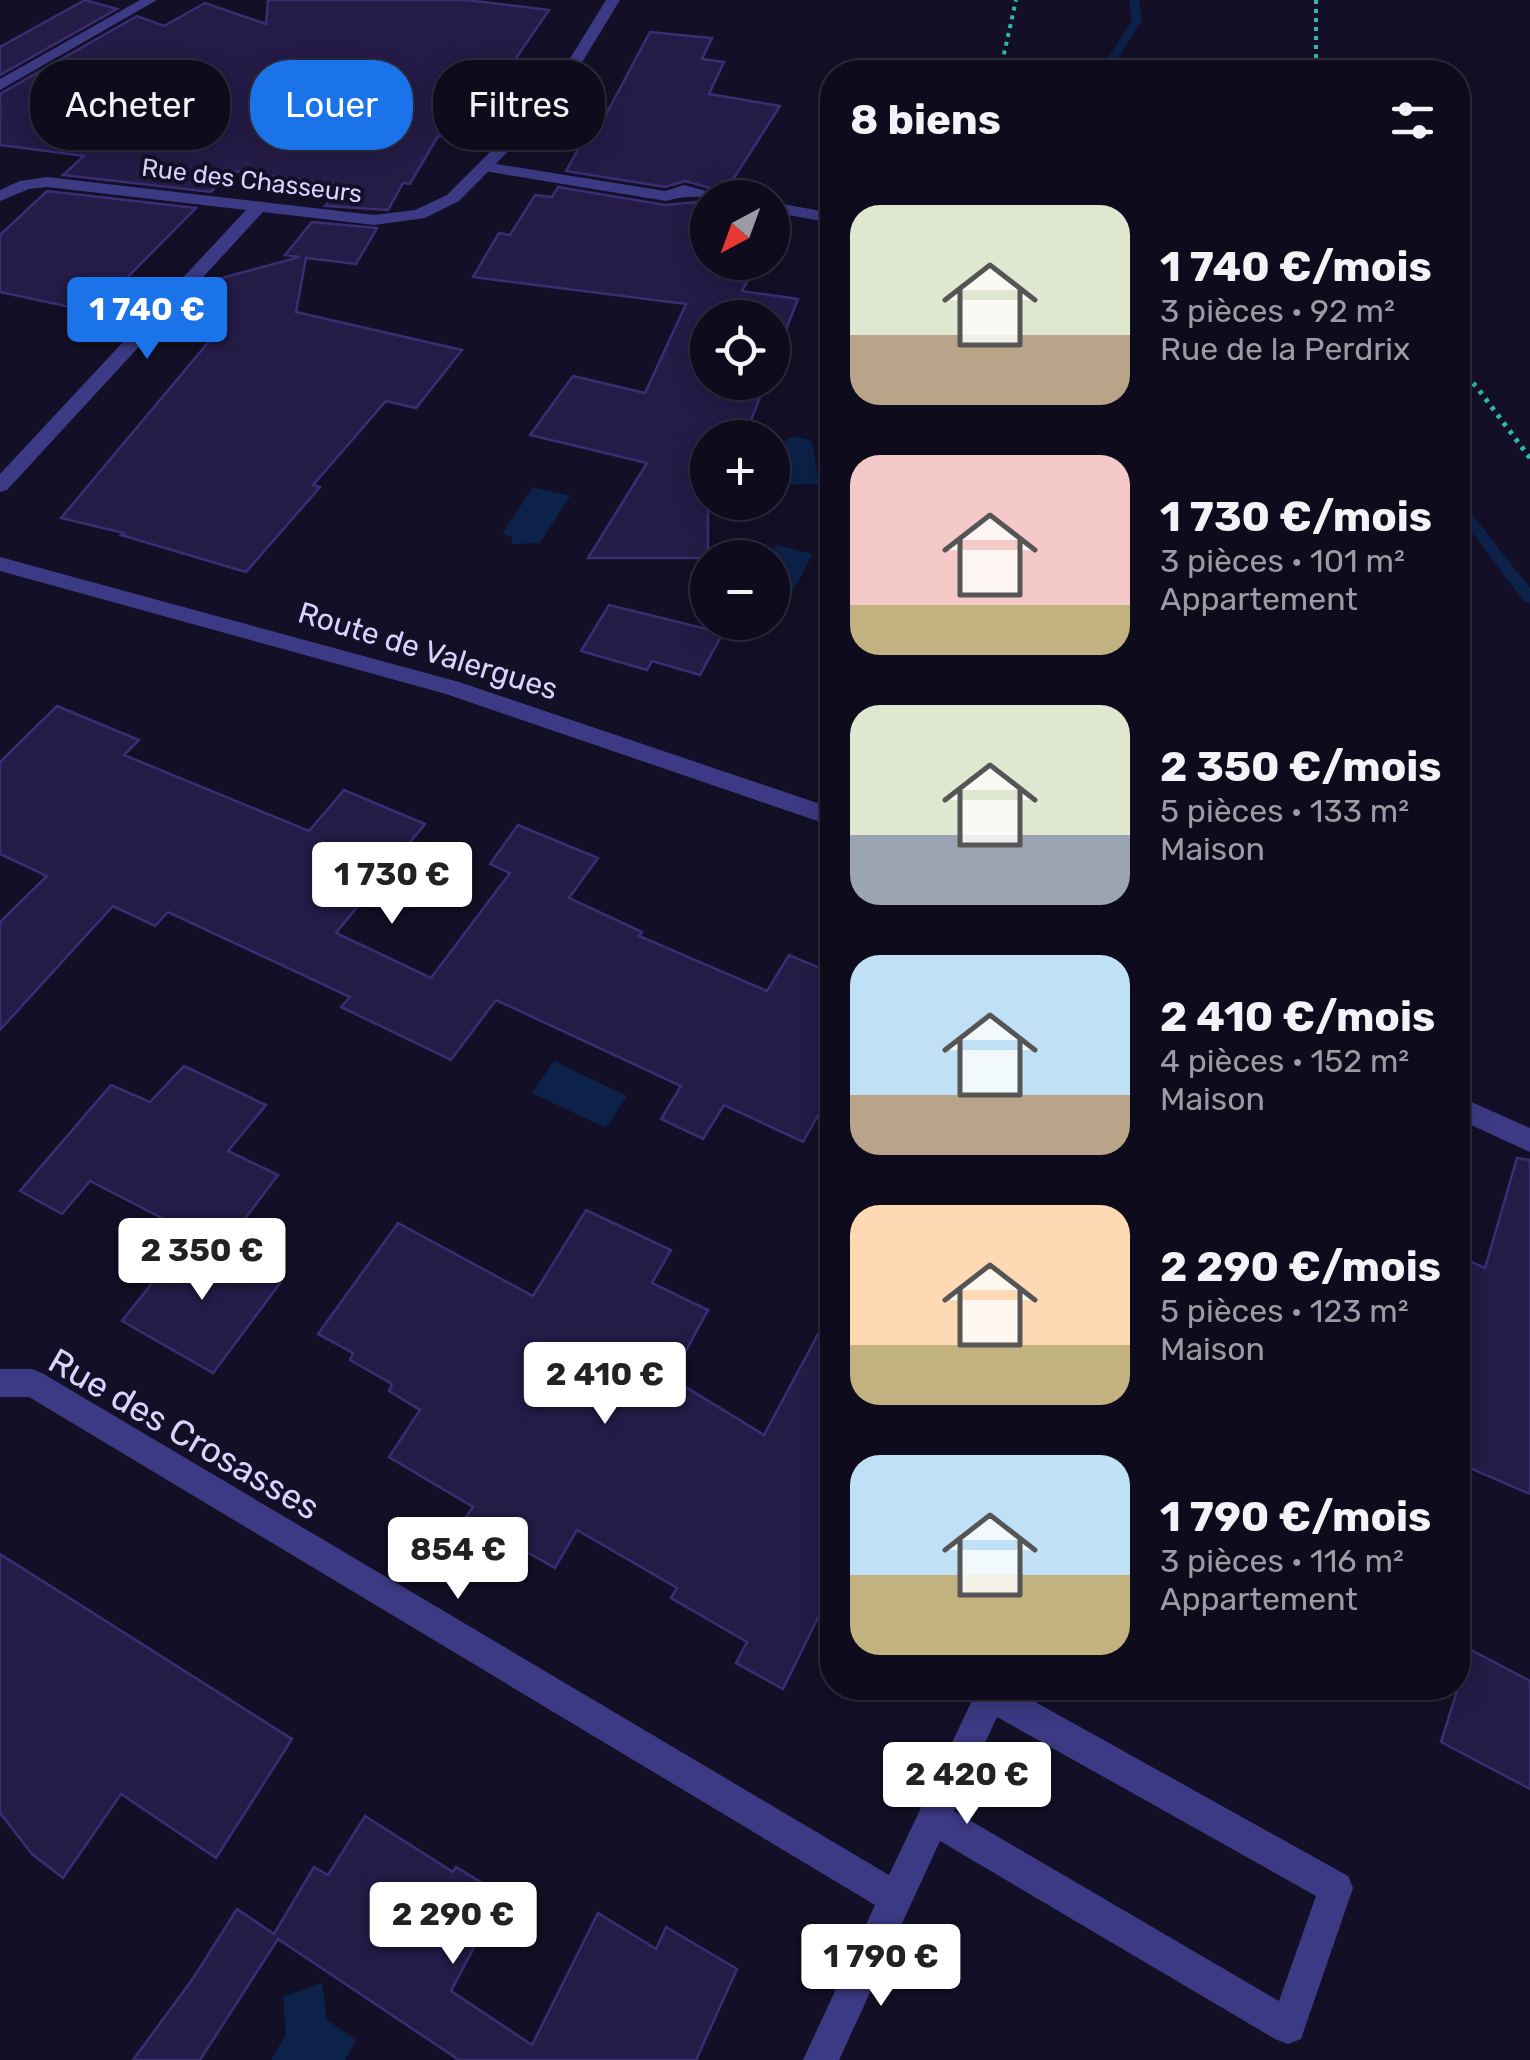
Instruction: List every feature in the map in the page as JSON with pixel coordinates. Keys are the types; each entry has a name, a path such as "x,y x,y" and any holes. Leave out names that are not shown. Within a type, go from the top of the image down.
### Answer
{"street":[{"path":"0,85 150,0"},
{"name":"Rue des Chasseurs","path":"0,196 26,184 47,182 394,221 436,209 554,97 613,0"},
{"path":"484,167 666,196 690,191"},
{"path":"0,486 258,206"},
{"path":"790,210 820,216"},
{"name":"Route de Valergues","path":"0,564 450,688 820,812"},
{"path":"1470,1112 1530,1140"},
{"name":"Rue des Crosasses","path":"0,1384 32,1384 895,1898"},
{"path":"821,2060 988,1700"},
{"path":"936,1819 1288,2026 1336,1888 1006,1700"}],"path":[{"path":"1003,60 1016,0"},
{"path":"1316,0 1316,60"},
{"path":"1470,381 1530,458"}],"water":[{"path":"796,436 812,441 819,484 790,485 790,439"},
{"path":"533,487 570,496 540,543 512,544 512,537 502,534"},
{"path":"790,548 813,554 790,596"},
{"path":"554,1061 627,1096 606,1128 532,1093"},
{"path":"322,1983 327,2020 356,2040 345,2060 271,2060 286,2034 283,1997"}],"building":[{"path":"85,0 117,9 0,75 0,47"},
{"path":"268,0 466,0 549,10 515,60 433,60 433,145 410,184 403,183 388,210 325,206 342,185 232,171 211,192 63,175 84,156 38,150 230,150 230,60 60,60 137,16 164,26 205,3 266,24"},
{"path":"650,32 712,38 702,59 724,62 709,94 780,106 733,180 690,180 665,187 566,171 578,150 605,150 605,116"},
{"path":"30,77 30,149 0,145 0,94"},
{"path":"558,187 665,205 690,203 690,280 748,280 742,291 798,299 790,319 790,300 690,300 690,400 759,400 751,420 690,420 690,520 708,520 708,540 690,540 690,558 588,558 647,463 530,435 573,376 645,393 686,304 473,277 499,233 510,235 535,195 552,197"},
{"path":"47,191 196,208 93,312 0,292 0,235"},
{"path":"312,222 377,228 356,264 306,258 296,312 462,350 416,408 386,401 313,485 320,487 246,572 121,535 124,533 61,518 222,326 172,316 203,283 300,257 285,255"},
{"path":"609,605 690,625 690,640 719,640 700,675 652,661 647,670 581,651"},
{"path":"57,706 139,740 124,755 309,831 344,790 425,824 336,933 431,978 510,873 490,864 518,825 598,858 569,898 642,932 639,936 767,991 789,955 820,968 820,1112 803,1142 724,1105 703,1139 661,1119 681,1086 496,1000 451,1060 341,1007 350,997 168,912 155,926 113,906 0,1030 0,922 47,876 0,854 0,762"},
{"path":"184,1066 266,1105 228,1151 278,1175 222,1249 90,1181 62,1214 20,1191 111,1085 150,1102"},
{"path":"1517,1158 1530,1160 1530,1494 1470,1468 1470,1261 1485,1268"},
{"path":"586,1210 671,1250 652,1283 708,1310 671,1378 764,1435 820,1330 820,1613 783,1689 736,1663 747,1642 671,1598 677,1588 577,1530 555,1568 466,1517 473,1507 389,1457 420,1410 389,1391 392,1384 350,1360 353,1353 318,1334 398,1223 533,1296"},
{"path":"191,1234 281,1282 213,1373 122,1321"},
{"path":"0,1554 292,1739 216,1858 121,1794 63,1878 32,1854 0,1813"},
{"path":"1470,1649 1530,1681 1530,1789 1441,1742 1454,1700 1470,1700"},
{"path":"365,1816 453,1872 456,1867 502,1895 451,1991 532,2045 598,1913 656,1949 666,1927 737,1969 696,2060 459,2060 278,1939 200,2060 133,2060 194,1977 237,1909 274,1934 314,1867 328,1875"}],"waterway":[{"path":"1112,60 1137,20 1134,0"},
{"path":"1470,521 1530,598"}]}
